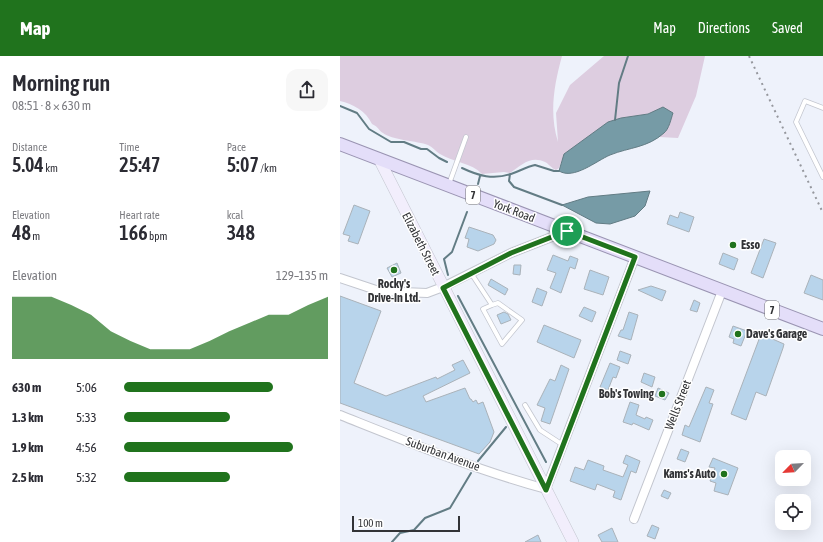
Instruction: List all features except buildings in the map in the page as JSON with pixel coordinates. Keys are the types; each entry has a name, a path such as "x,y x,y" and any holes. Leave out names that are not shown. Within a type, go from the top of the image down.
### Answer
{"main road":[{"name":"York Road","path":"340,144 823,329"}],"street":[{"name":"Elizabeth Street","path":"379,159 573,542"},
{"path":"340,278 379,291 427,293 443,288 471,272 511,253 567,231"},
{"path":"546,490 635,257"},
{"name":"Wells Street","path":"634,519 722,291"},
{"name":"Suburban Avenue","path":"340,416 473,466 546,490"}],"lane":[{"path":"823,108 805,101 796,122 823,177"},
{"path":"449,186 466,137"},
{"path":"471,272 492,305"},
{"path":"498,303 522,320 502,344 483,309 492,305 498,303"},
{"path":"525,405 540,430 563,445"}],"shaded area":[{"path":"340,56 562,56 555,88 553,110 555,131 558,142 556,113 570,85 604,56 705,56 696,96 678,138 659,137 666,131 663,108 648,114 621,118 562,160 559,168 556,170 540,160 531,160 510,173 504,172 482,174 473,167 440,154 428,145 398,139 381,132 372,124 363,112 350,104 340,101"}],"water":[{"path":"663,107 673,113 667,129 658,138 651,142 617,152 585,169 571,173 559,171 564,154 608,122 621,118 648,114"},
{"path":"650,191 645,206 635,216 610,224 596,223 562,205 588,197"}],"waterway":[{"path":"615,120 619,83 628,56"},
{"path":"340,106 357,113 369,129 391,142 404,142 421,149 427,149 447,162"},
{"path":"462,168 480,175 492,177 504,176 535,165 554,171 559,171"},
{"path":"510,174 509,181 514,187 562,205"},
{"path":"478,184 480,176"},
{"path":"448,275 444,259 452,252 467,212"},
{"path":"458,296 546,462"},
{"path":"478,461 506,427"},
{"path":"392,542 400,533 414,530 425,518 450,508 471,473"}],"railway":[{"path":"749,56 823,213"}],"place":[{"name":"Esso","path":"733,245"},
{"name":"Rocky's Drive-In Ltd.","path":"394,270"},
{"name":"Dave's Garage","path":"738,334"},
{"name":"Bob's Towing","path":"662,394"},
{"name":"Kams's Auto","path":"724,474"}],"route":[{"path":"567,231 635,257 546,490 443,288 469,273 511,253 567,231"}]}
